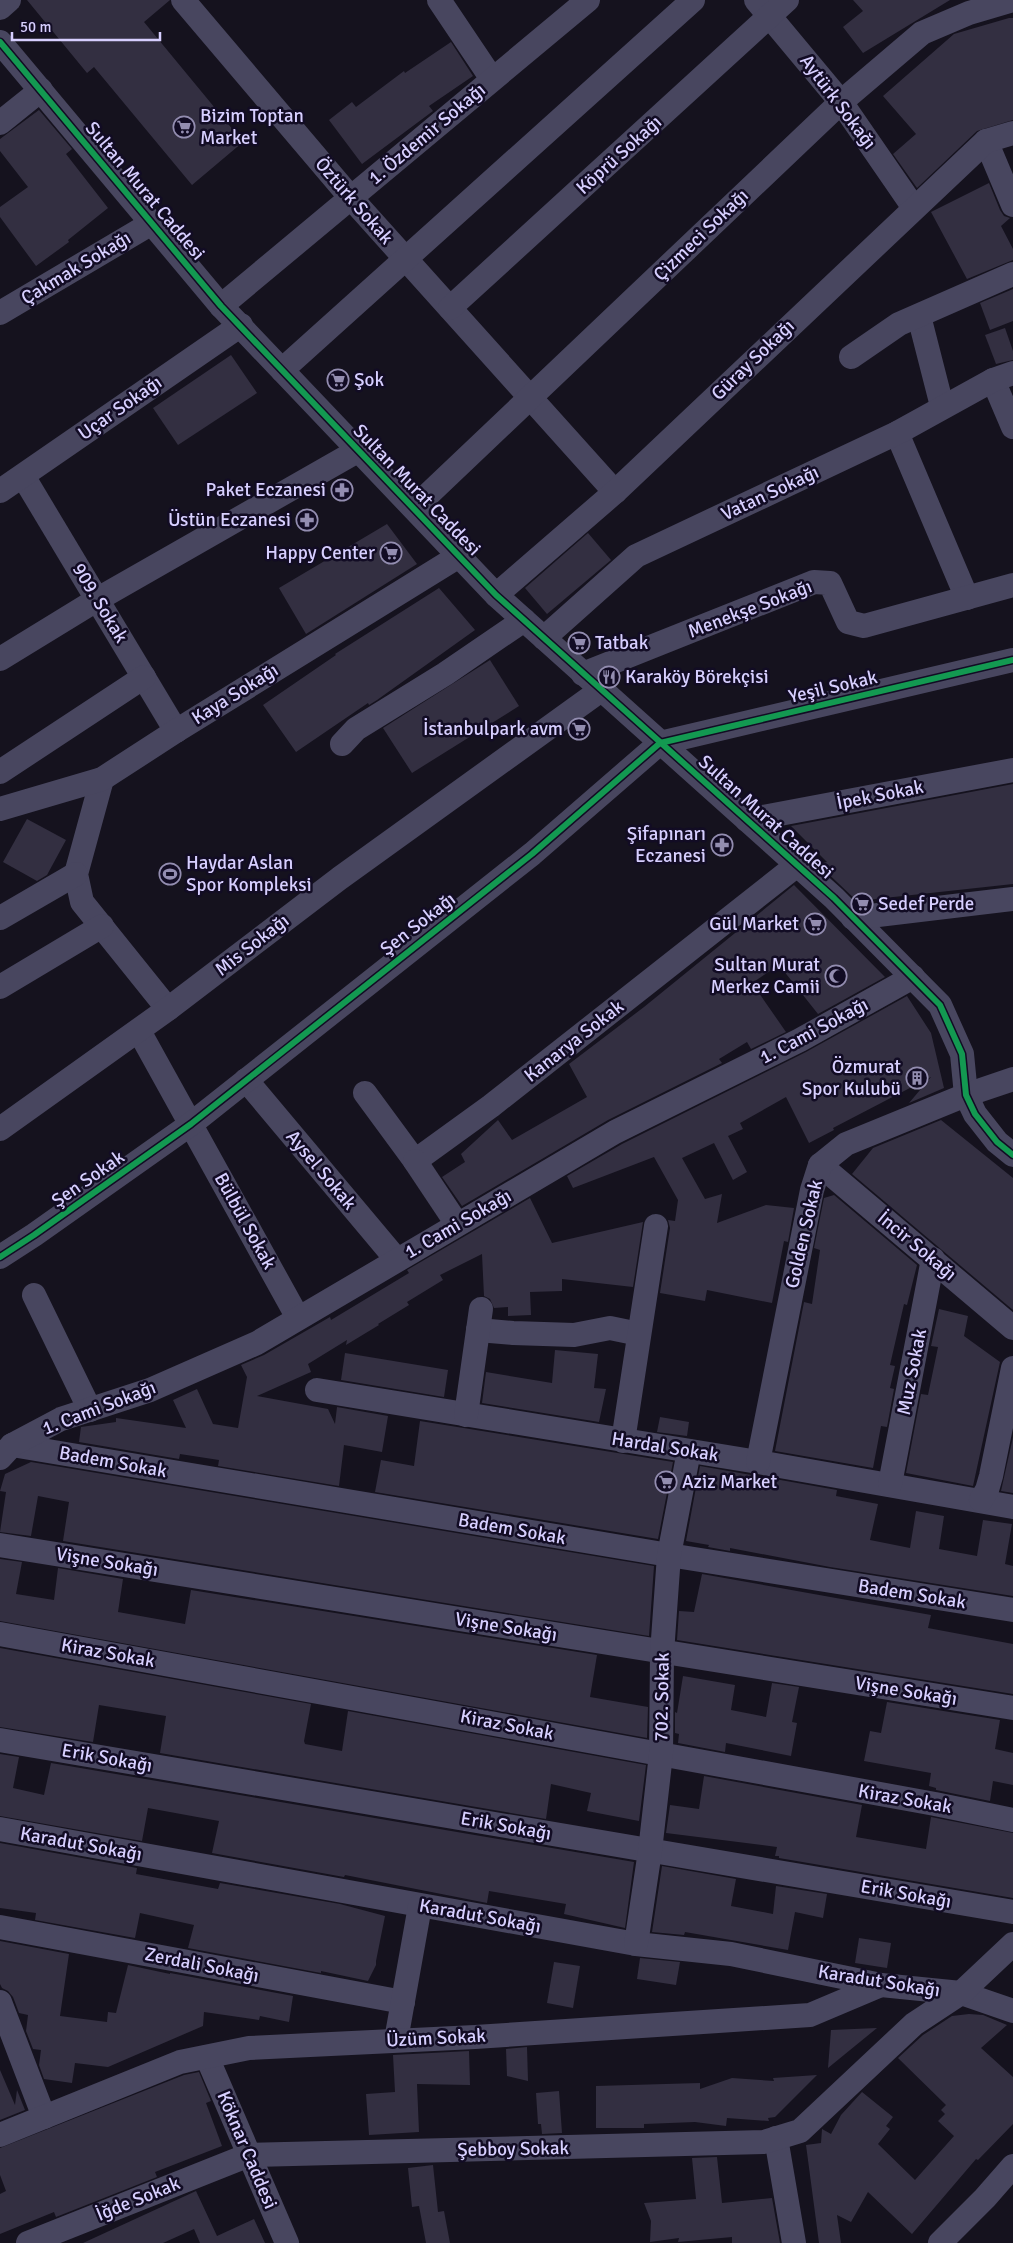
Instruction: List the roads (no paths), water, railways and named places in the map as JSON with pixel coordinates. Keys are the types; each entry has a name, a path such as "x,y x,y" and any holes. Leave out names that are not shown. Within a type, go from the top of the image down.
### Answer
{"street":[{"path":"0,8 9,0"},
{"name":"Öztürk Sokak","path":"183,0 351,198 615,492"},
{"path":"439,0 492,79"},
{"path":"282,370 693,0"},
{"name":"Çizmeci Sokağı","path":"414,508 841,102 922,33 969,13 1013,0"},
{"name":"1. Özdemir Sokağı","path":"221,306 492,79 577,3"},
{"name":"Aytürk Sokağı","path":"772,6 914,208"},
{"name":"Köprü Sokağı","path":"450,308 772,6"},
{"name":"Sultan Murat Caddesi","path":"0,42 221,306 496,594 797,865 940,1004 962,1054 966,1095"},
{"path":"0,123 41,90"},
{"name":"Güray Sokağı","path":"496,594 615,492 986,141 1013,133"},
{"path":"986,141 1013,204"},
{"name":"Çakmak Sokağı","path":"0,313 152,223"},
{"path":"851,357 900,324 1013,274"},
{"path":"919,316 942,406"},
{"name":"Uçar Sokağı","path":"0,491 240,325"},
{"path":"1003,377 1013,427"},
{"name":"Vatan Sokağı","path":"544,638 636,556 897,433 942,406 1003,377"},
{"path":"897,433 967,598"},
{"path":"0,659 98,599 359,450"},
{"name":"909. Sokak","path":"23,476 176,731"},
{"name":"Kaya Sokağı","path":"0,809 102,779 176,731 459,556"},
{"name":"Menekşe Sokağı","path":"584,674 814,582 830,583 848,622 864,626 1013,585"},
{"path":"342,744 356,729 445,674 524,620"},
{"name":"Yeşil Sokak","path":"660,743 1013,660"},
{"path":"0,772 144,677"},
{"name":"Mis Sokağı","path":"0,1129 168,1010 340,878 601,690"},
{"name":"Şen Sokağı","path":"191,1124 532,854 660,743"},
{"name":"İpek Sokak","path":"746,820 1013,770"},
{"path":"102,779 76,874 82,902 168,1010"},
{"name":"Kanarya Sokak","path":"415,1161 491,1106 797,865"},
{"path":"0,918 76,874"},
{"path":"853,918 1013,899"},
{"path":"0,986 102,926"},
{"name":"1. Cami Sokağı","path":"6,1451 61,1419 150,1390 257,1342 615,1132 800,1040 913,978"},
{"name":"Bülbül Sokak","path":"139,1030 298,1318"},
{"name":"Golden Sokak","path":"758,1462 812,1190 820,1165 846,1144 966,1095 1013,1079"},
{"name":"Aysel Sokak","path":"246,1080 397,1260"},
{"path":"365,1092 415,1161 457,1224"},
{"path":"966,1095 975,1114 997,1142 1013,1155"},
{"name":"Şen Sokak","path":"0,1257 191,1124"},
{"name":"İncir Sokağı","path":"820,1165 1013,1328"},
{"path":"623,1440 656,1226"},
{"name":"Muz Sokak","path":"890,1484 933,1259"},
{"path":"34,1294 90,1410"},
{"path":"466,1415 479,1319 513,1333 574,1335 610,1328 639,1334"},
{"path":"982,1500 991,1476 1013,1368"},
{"name":"Hardal Sokak","path":"317,1390 890,1484 1013,1507"},
{"name":"Badem Sokak","path":"6,1451 1013,1610"},
{"name":"702. Sokak","path":"636,1944 650,1851 661,1754 662,1652 669,1555 689,1451"},
{"name":"Vişne Sokağı","path":"0,1545 1013,1708"},
{"name":"Kiraz Sokak","path":"0,1634 935,1804 1013,1820"},
{"name":"Erik Sokağı","path":"0,1740 1013,1912"},
{"name":"Karadut Sokağı","path":"0,1829 636,1944 731,1954 881,1985 960,1994 1013,2011"},
{"path":"396,2040 420,1906"},
{"name":"Zerdali Sokağı","path":"0,1927 403,2002"},
{"name":"Şebboy Sokak","path":"249,2155 764,2142 800,2131 914,2024 960,1994 1013,1944"},
{"name":"Üzüm Sokak","path":"0,2135 180,2062 250,2048 810,2015 881,1985"},
{"path":"0,2002 44,2117"},
{"name":"Köknar Caddesi","path":"207,2057 287,2243"},
{"path":"776,2138 794,2243"},
{"name":"İğde Sokak","path":"28,2243 249,2155"},
{"path":"940,2243 985,2198 1013,2166"}],"place":[{"name":"Bizim Toptan Market","path":"184,127"},
{"name":"Şok","path":"338,380"},
{"name":"Paket Eczanesi","path":"342,490"},
{"name":"Üstün Eczanesi","path":"307,520"},
{"name":"Happy Center","path":"391,553"},
{"name":"Tatbak","path":"579,643"},
{"name":"Karaköy Börekçisi","path":"609,677"},
{"name":"İstanbulpark avm","path":"579,729"},
{"name":"Şifapınarı Eczanesi","path":"722,845"},
{"name":"Haydar Aslan Spor Kompleksi","path":"170,874"},
{"name":"Sedef Perde","path":"862,904"},
{"name":"Gül Market","path":"815,924"},
{"name":"Sultan Murat Merkez Camii","path":"836,976"},
{"name":"Özmurat Spor Kulubü","path":"917,1078"},
{"name":"Aziz Market","path":"666,1482"}]}
